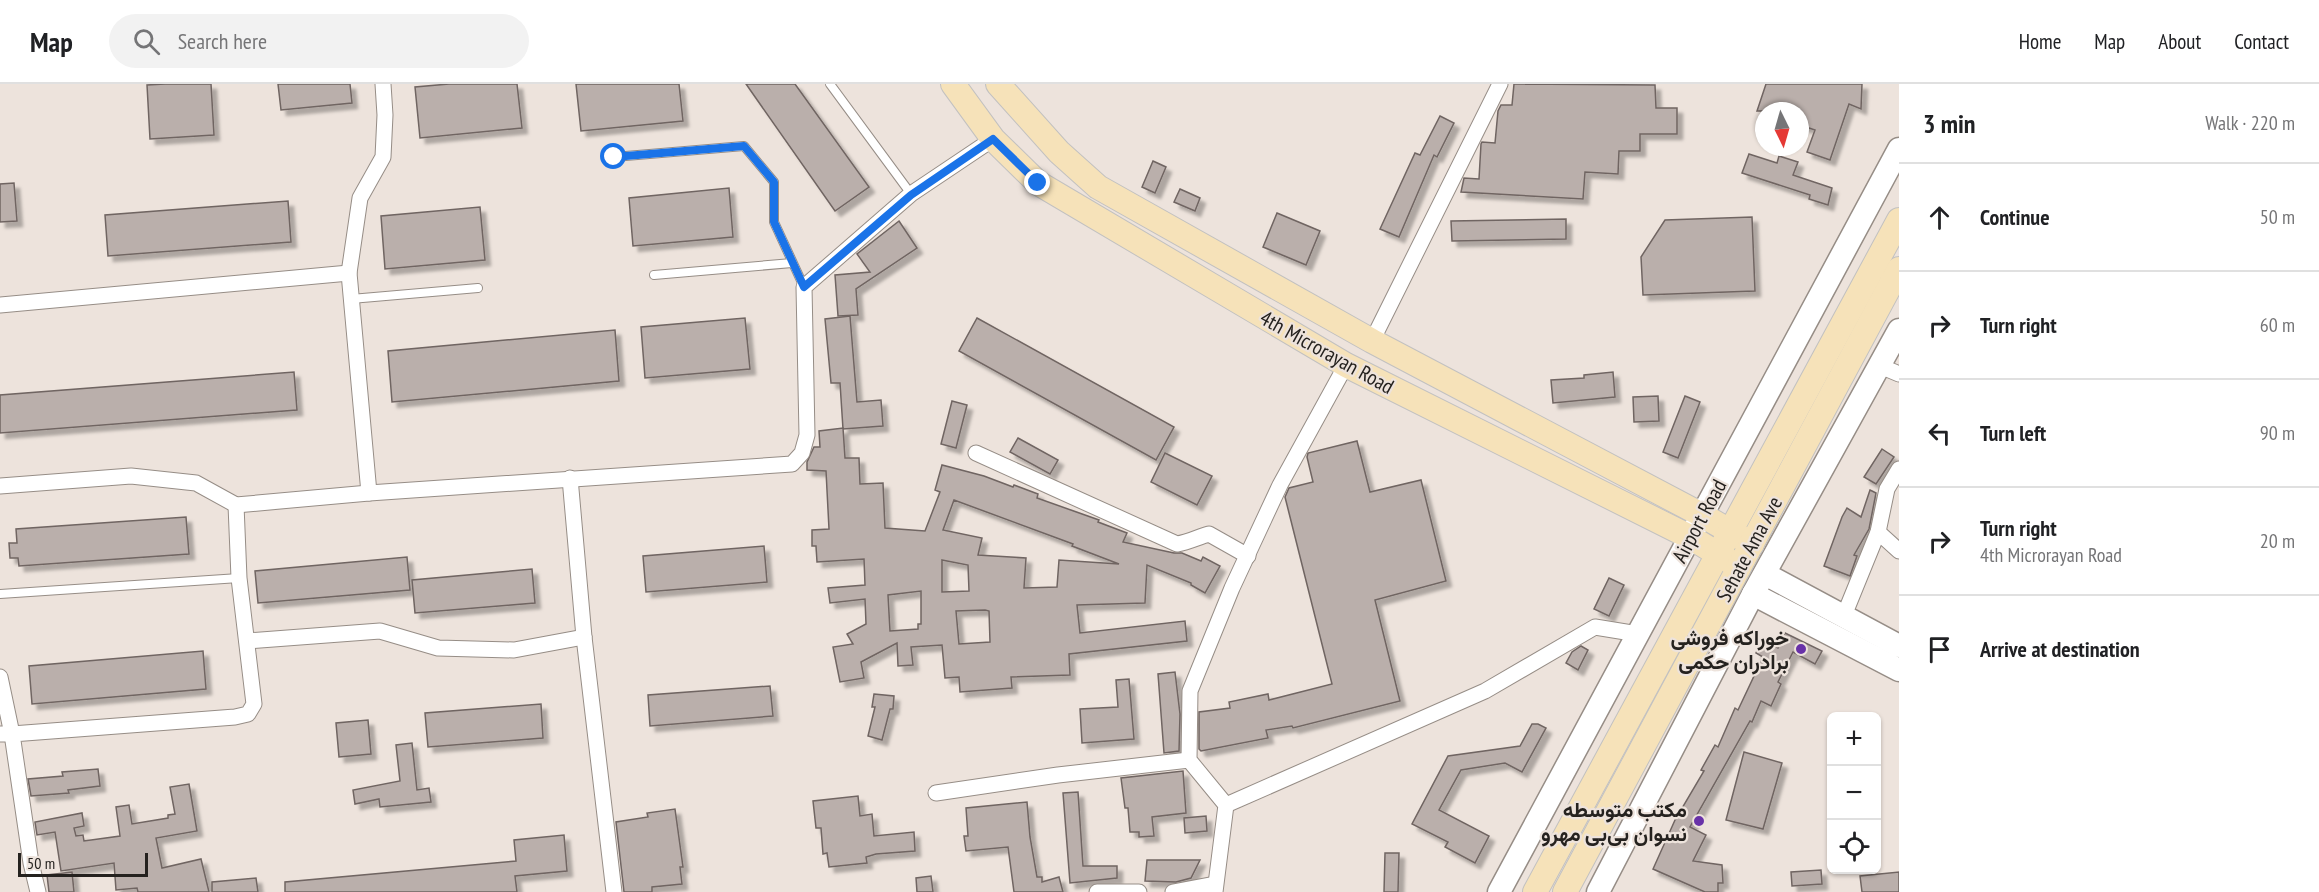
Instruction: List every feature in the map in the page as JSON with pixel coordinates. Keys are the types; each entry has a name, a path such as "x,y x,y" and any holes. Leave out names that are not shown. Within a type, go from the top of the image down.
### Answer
{"main road":[{"name":"4th Microrayan Road","path":"953,84 993,139 1038,183 1185,272 1346,365 1690,537 1739,567"},
{"name":"4th Microrayan Road","path":"998,84 1059,152 1098,187 1372,341 1702,515 1752,544"},
{"name":"Airport Road","path":"1499,892 1899,149"},
{"name":"Airport Road","path":"1535,892 1899,219"},
{"path":"1185,272 1197,244"},
{"name":"Sehate Ama Ave","path":"1565,892 1899,269"},
{"path":"1598,892 1753,594 1890,370 1899,330"},
{"path":"1765,574 1843,618 1899,646"},
{"path":"1753,594 1899,670"}],"street":[{"path":"369,493 349,273 360,198 383,157 386,115 383,84"},
{"path":"1372,341 1500,84"},
{"path":"0,486 131,476 195,483 236,505 570,478 792,464 802,453 807,435 804,287 911,195 993,139"},
{"path":"0,304 349,273"},
{"path":"1173,892 1215,888 1226,805 1189,760 1190,691 1232,588 1280,485 1346,365"},
{"path":"976,453 1177,544 1191,542 1200,536 1209,534 1248,556"},
{"path":"1843,618 1878,532 1887,489 1899,469"},
{"path":"570,478 584,637 614,892"},
{"path":"6,734 248,714 254,704 239,578 236,505"},
{"path":"1878,532 1899,551"},
{"path":"1226,805 1485,691 1595,627 1638,634"},
{"path":"247,640 380,631 438,648 514,650 584,637"},
{"path":"0,677 6,734 38,892"},
{"path":"936,793 1058,775 1189,760"},
{"path":"1097,892 1139,892"}],"lane":[{"path":"830,84 911,195"},
{"path":"614,157 744,146 774,182 774,222 804,287"},
{"path":"654,275 792,263"},
{"path":"351,299 478,288"},
{"path":"0,594 239,578"}],"building":[{"path":"211,84 214,135 150,139 147,85"},
{"path":"278,84 350,84 352,103 281,110"},
{"path":"449,84 517,84 522,128 420,138 415,87"},
{"path":"576,84 679,84 683,121 581,131"},
{"path":"746,84 795,84 869,187 835,211"},
{"path":"1514,84 1655,85 1656,108 1677,108 1677,134 1640,134 1640,151 1619,151 1618,174 1585,172 1583,199 1461,192 1464,178 1479,179 1481,144 1482,142 1495,143 1498,111 1501,105 1512,105"},
{"path":"1766,84 1862,84 1861,109 1849,104 1830,160 1809,153 1815,130 1809,128 1809,102 1760,102"},
{"path":"1440,116 1454,123 1437,157 1434,155 1399,237 1380,229 1415,153 1420,155"},
{"path":"1749,154 1777,163 1779,156 1798,162 1793,175 1832,188 1828,205 1809,199 1810,195 1742,173"},
{"path":"1153,161 1166,167 1155,193 1142,187"},
{"path":"14,183 17,221 0,222 0,184"},
{"path":"729,188 733,237 633,246 629,198"},
{"path":"1180,189 1200,198 1195,211 1174,202"},
{"path":"288,201 291,242 108,256 105,215"},
{"path":"480,207 485,260 385,269 381,216"},
{"path":"1277,213 1320,231 1306,265 1263,247"},
{"path":"1752,217 1755,291 1643,295 1641,257 1665,220"},
{"path":"1566,219 1566,239 1452,241 1451,221"},
{"path":"899,221 917,248 856,289 858,315 838,316 835,275 870,272 857,254"},
{"path":"850,316 857,402 881,400 883,426 843,429 840,383 831,383 825,319"},
{"path":"745,318 750,369 645,378 641,327"},
{"path":"977,318 1174,427 1156,460 959,351"},
{"path":"615,330 619,381 392,402 388,351"},
{"path":"294,372 297,410 0,433 0,395"},
{"path":"1613,372 1615,397 1553,403 1551,380 1584,378 1584,375"},
{"path":"1658,396 1659,421 1634,422 1633,397"},
{"path":"1685,396 1700,402 1678,458 1663,452"},
{"path":"952,401 967,405 956,448 941,444"},
{"path":"843,428 845,458 859,458 860,484 883,483 885,528 925,531 940,492 935,490 942,465 1038,494 1037,498 1099,520 1098,522 1127,533 1123,542 1182,553 1201,561 1203,557 1220,566 1205,593 1191,583 1147,565 1145,603 1077,605 1080,633 1185,621 1187,641 1069,654 1070,675 1011,677 1012,688 960,692 959,677 945,678 942,645 911,647 913,665 898,666 897,643 861,662 864,678 840,682 833,647 853,644 847,634 866,624 865,599 830,603 828,588 865,585 864,559 817,562 816,546 812,546 812,530 829,529 826,471 807,470 807,462 814,447 820,447 819,431","holes":["954,500 1073,544 1072,546 1119,564 1059,560 1057,587 1024,588 1026,558 978,555 982,538 943,530","942,560 968,565 969,591 942,592","921,591 921,624 918,624 918,629 890,631 888,595","956,611 989,611 990,642 959,644"]},
{"path":"1018,438 1058,460 1050,474 1010,452"},
{"path":"1357,441 1370,492 1421,480 1446,581 1375,600 1400,701 1293,728 1292,726 1266,730 1268,738 1201,751 1199,749 1199,712 1230,708 1229,702 1268,694 1269,700 1332,684 1285,497 1289,488 1313,482 1308,453"},
{"path":"1882,449 1894,457 1876,484 1864,477"},
{"path":"1165,453 1212,476 1197,505 1151,482"},
{"path":"1870,490 1876,493 1869,529 1854,555 1857,556 1850,576 1824,566 1847,508 1861,517"},
{"path":"186,517 189,554 19,566 18,558 10,558 9,543 17,543 16,529"},
{"path":"764,546 767,582 646,592 643,556"},
{"path":"407,557 410,590 258,603 255,571"},
{"path":"532,569 535,603 415,613 412,580"},
{"path":"1609,578 1624,585 1609,616 1594,609"},
{"path":"1785,633 1822,651 1815,664 1793,652 1778,682 1781,684 1771,706 1761,701 1752,722 1750,721 1690,827 1706,835 1693,861 1722,865 1723,883 1718,883 1718,892 1705,892 1653,869 1675,820 1704,771 1701,770 1715,745 1718,747 1735,708 1738,710 1763,657 1756,653 1762,640 1778,648"},
{"path":"1581,646 1588,650 1578,670 1566,663 1572,652"},
{"path":"203,651 206,689 32,704 29,666"},
{"path":"1175,672 1180,714 1179,751 1164,753 1158,674"},
{"path":"1129,679 1134,739 1082,743 1080,709 1118,707 1116,680"},
{"path":"770,686 773,716 650,726 648,695"},
{"path":"874,694 894,696 893,709 890,709 882,740 868,736 875,707 872,707"},
{"path":"541,704 543,738 428,747 425,713"},
{"path":"368,720 371,754 339,757 336,723"},
{"path":"1532,724 1546,728 1522,772 1505,763 1461,770 1439,810 1489,836 1475,863 1445,847 1448,842 1412,824 1448,756 1520,746"},
{"path":"412,743 417,790 429,788 431,802 380,807 379,799 355,804 353,790 400,781 396,745"},
{"path":"1744,752 1782,763 1763,829 1726,820"},
{"path":"98,769 100,786 68,790 69,793 31,796 28,779 63,776 62,772"},
{"path":"1183,771 1186,813 1152,817 1154,836 1139,837 1139,832 1130,832 1128,808 1125,808 1121,778"},
{"path":"189,784 197,831 156,838 162,868 201,859 209,892 138,892 137,888 116,890 114,863 61,871 55,832 37,835 35,822 82,813 84,826 74,828 76,836 83,835 84,841 120,836 116,807 129,805 132,824 168,818 168,815 175,814 170,787"},
{"path":"1078,792 1083,866 1117,866 1117,878 1070,883 1063,793"},
{"path":"858,796 860,816 872,814 874,836 914,832 915,851 876,854 866,857 867,863 829,867 827,853 823,854 821,828 816,828 813,801"},
{"path":"1027,802 1037,877 1042,877 1042,882 1059,877 1063,892 1014,892 1008,847 966,851 964,836 968,836 966,808"},
{"path":"675,809 683,867 680,867 682,884 652,887 652,892 624,892 616,822 648,817 647,813"},
{"path":"1206,816 1207,831 1185,833 1184,818"},
{"path":"564,835 567,871 515,876 517,892 285,892 285,882 516,861 514,840"},
{"path":"1385,853 1399,853 1398,892 1384,892"},
{"path":"1147,860 1200,860 1191,878 1176,882 1145,881"},
{"path":"1821,870 1822,884 1792,886 1791,872"},
{"path":"72,872 74,892 49,892 47,875"},
{"path":"1899,872 1899,892 1862,892 1860,876"},
{"path":"931,876 933,892 917,892 916,878"},
{"path":"256,878 258,892 212,892 212,882"}],"place":[{"name":"خوراکه فروشی برادران حکمی","path":"1801,649"},
{"name":"مکتب متوسطه نسوان بی‌بی مهرو","path":"1699,821"}],"route":[{"path":"614,157 744,146 774,182 774,222 804,287 911,195 993,139 1038,183"}]}
